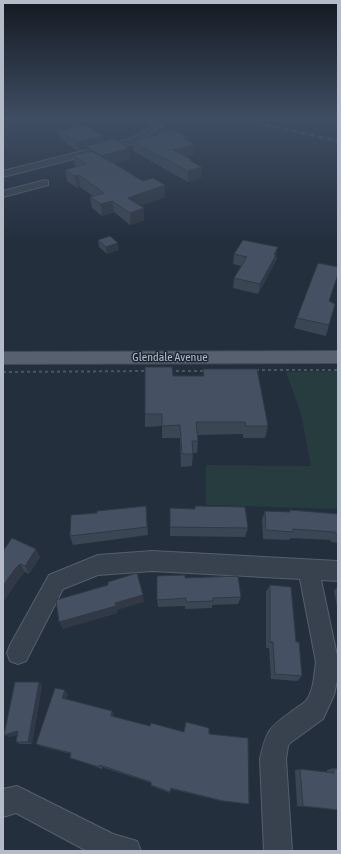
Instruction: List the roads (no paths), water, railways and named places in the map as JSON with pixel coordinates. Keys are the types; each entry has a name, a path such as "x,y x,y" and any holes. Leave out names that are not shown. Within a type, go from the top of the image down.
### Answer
{"main road":[{"name":"Glendale Avenue","path":"3,358 338,357"}],"street":[{"path":"6,173 58,160"},
{"path":"6,173 29,187"},
{"path":"3,194 45,183"},
{"path":"18,653 56,582 98,565 152,561 308,568 338,571"},
{"path":"278,851 274,759 276,744 281,734 314,710 322,695 326,676 327,662 308,568"},
{"path":"3,803 17,799 110,848 127,851"}]}
